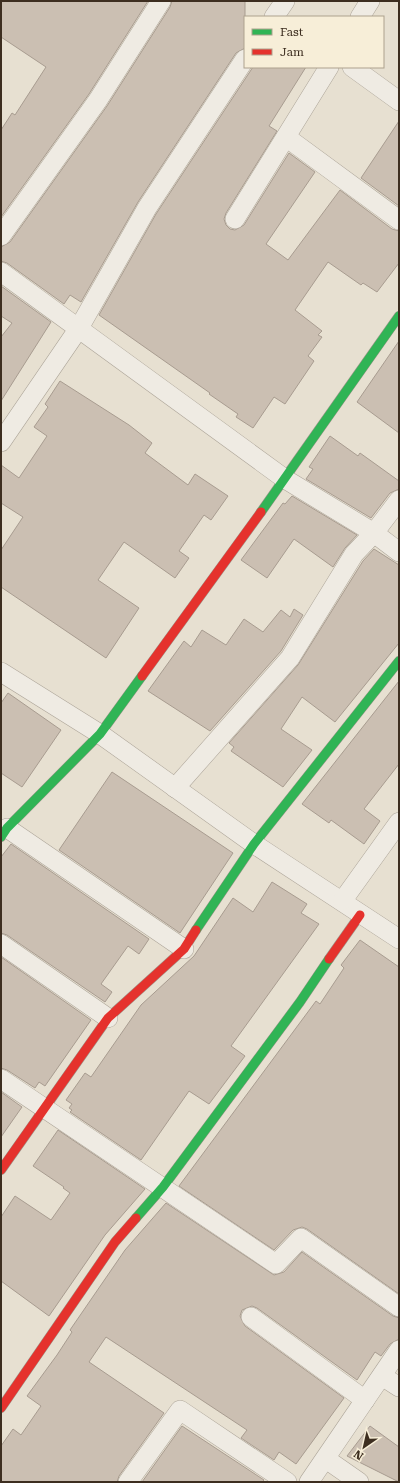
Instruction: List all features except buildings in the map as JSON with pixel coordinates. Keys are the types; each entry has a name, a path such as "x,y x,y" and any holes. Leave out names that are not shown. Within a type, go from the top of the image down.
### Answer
{"street":[{"path":"1,236 98,100 160,1"},
{"path":"275,16 285,1"},
{"path":"361,16 370,1"},
{"path":"1,442 79,328 147,208 244,61"},
{"path":"235,219 328,68"},
{"path":"353,68 399,101"},
{"path":"286,137 399,220"},
{"path":"1,272 285,479 374,533 399,552"},
{"path":"184,949 4,833 100,734 285,479 399,316"},
{"path":"175,788 290,658 354,554 374,533 399,500"},
{"path":"1,1170 108,1018 184,949 254,844 399,661"},
{"path":"1,672 100,734 254,844 342,900 360,915 399,939"},
{"path":"342,900 399,822"},
{"path":"1,1408 115,1242 163,1187 300,1002 360,915"},
{"path":"1,944 108,1018"},
{"path":"1,1079 276,1264 301,1238 399,1306"},
{"path":"251,1318 365,1400"},
{"path":"309,1482 399,1350"},
{"path":"382,1376 399,1387"},
{"path":"128,1482 180,1410 287,1482"},
{"path":"326,1459 359,1482"}],"traffic: fast":[{"path":"261,512 399,316"},
{"path":"196,930 254,844 399,661"},
{"path":"1,837 7,828 100,734 142,676"},
{"path":"136,1218 163,1187 300,1002 329,959"}],"traffic: jam":[{"path":"142,676 261,512"},
{"path":"329,959 360,915"},
{"path":"1,1170 108,1018 184,949 196,930"},
{"path":"1,1408 115,1242 136,1218"}]}
